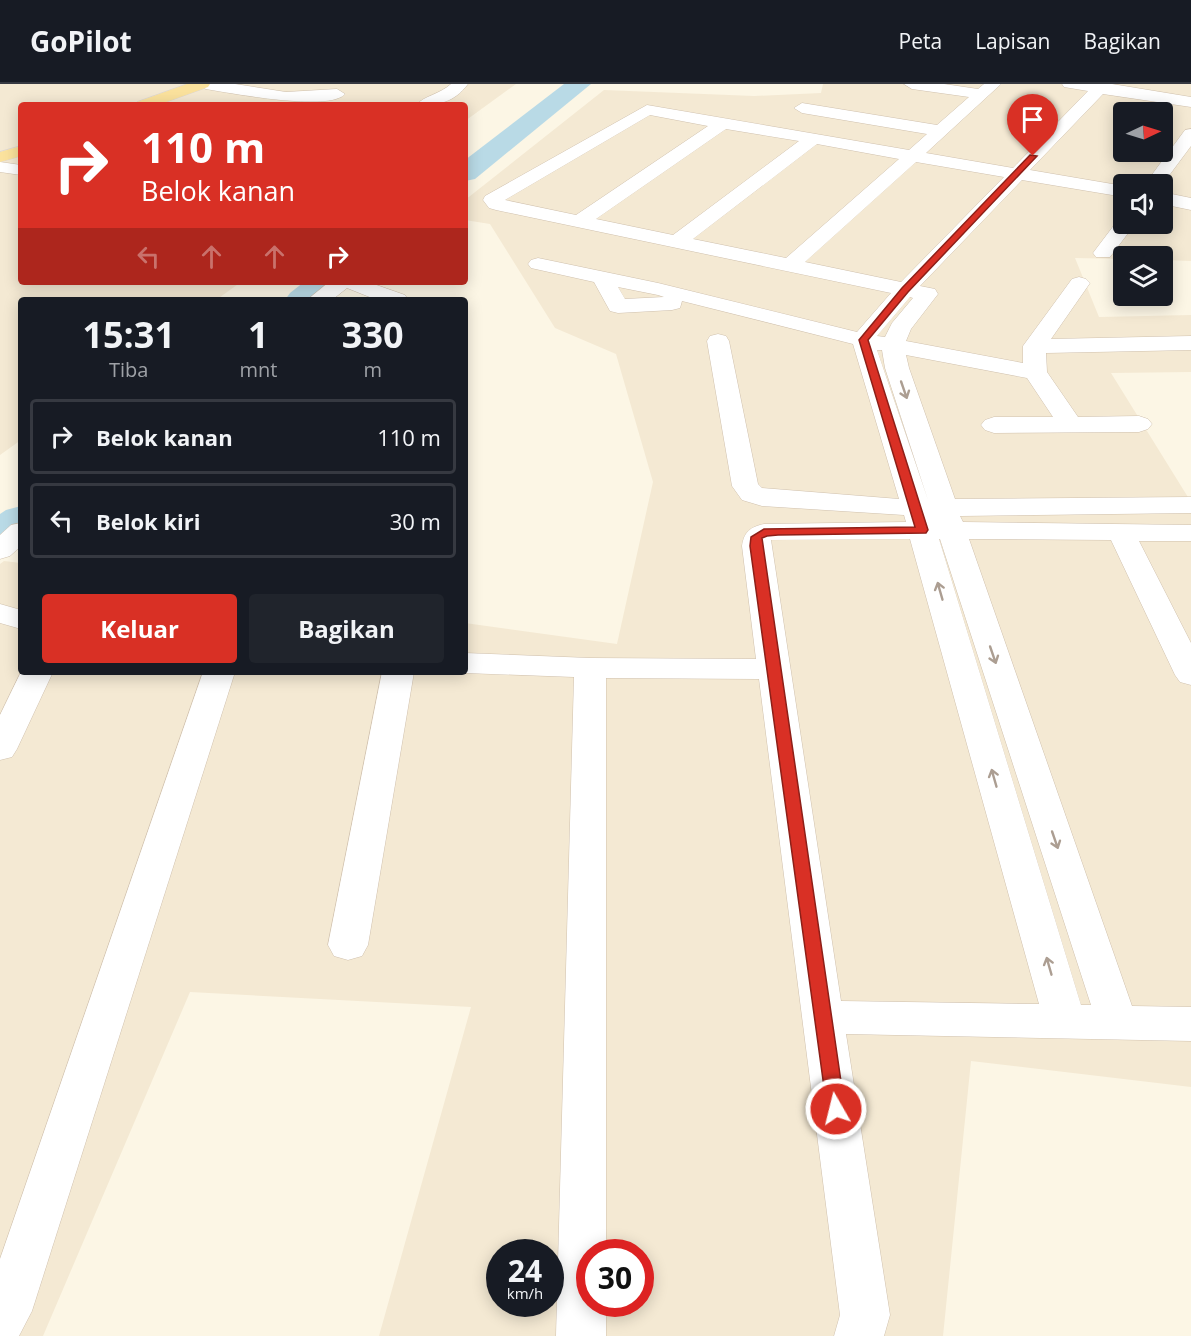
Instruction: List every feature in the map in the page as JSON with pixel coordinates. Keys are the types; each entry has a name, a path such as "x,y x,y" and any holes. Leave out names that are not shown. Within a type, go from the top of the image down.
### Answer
{"main road":[{"path":"151,102 202,84"},
{"path":"0,157 18,152"}],"street":[{"path":"206,84 286,97 337,94"},
{"path":"432,102 447,96 460,84"},
{"path":"912,84 987,89"},
{"path":"1070,84 1110,87 1191,102"},
{"path":"863,340 916,292 1110,87"},
{"path":"789,266 987,89"},
{"path":"802,108 940,131"},
{"path":"916,292 496,204 492,200 642,111 720,122 1113,190"},
{"path":"579,222 720,122"},
{"path":"1161,174 1191,134"},
{"path":"676,243 813,139"},
{"path":"0,167 18,170"},
{"path":"1173,200 1191,204"},
{"path":"1103,253 1117,234"},
{"path":"693,262 710,249"},
{"path":"538,264 658,289 863,340 1035,372"},
{"path":"658,289 676,275"},
{"path":"601,276 618,306 708,301"},
{"path":"1070,424 1035,372 1034,346 1079,283"},
{"path":"322,297 338,285"},
{"path":"357,285 388,297"},
{"path":"916,292 893,345 897,368 933,519 1065,1022"},
{"path":"863,340 933,519 1117,1022"},
{"path":"718,341 746,486 752,494 762,498 933,519 1120,533 1191,533"},
{"path":"1034,346 1191,343"},
{"path":"994,425 1139,424"},
{"path":"859,1336 865,1315 773,669 756,546 757,537 764,532 933,519 1191,505"},
{"path":"1120,533 1191,675"},
{"path":"0,550 18,534"},
{"path":"0,613 18,619"},
{"path":"468,663 590,668 773,669"},
{"path":"581,1336 590,668"},
{"path":"0,748 8,725 35,675"},
{"path":"0,1320 8,1311 218,675"},
{"path":"348,945 397,675"},
{"path":"823,1017 1191,1024"}],"shaded area":[{"path":"0,84 516,84 468,119 468,102 18,102 18,285 237,285 220,297 18,297 18,442 0,455"},
{"path":"823,84 1191,84 1191,261 1173,260 1173,246 1113,246 1113,259 1075,258 1099,317 1191,315 1191,372 1111,373 1191,502 1191,1087 971,1061 943,1336 379,1336 471,1007 190,992 43,1336 0,1336 0,564 4,561 18,563 18,675 468,675 468,623 617,644 653,482 616,354 555,328 490,224 468,220 468,198 604,90 754,96 821,93"}],"waterway":[{"path":"468,171 579,84"},
{"path":"306,297 321,285"},
{"path":"0,535 18,521"}],"route":[{"path":"836,1109 756,546 757,537 764,532 922,530 863,340 905,290 1033,156"}]}
